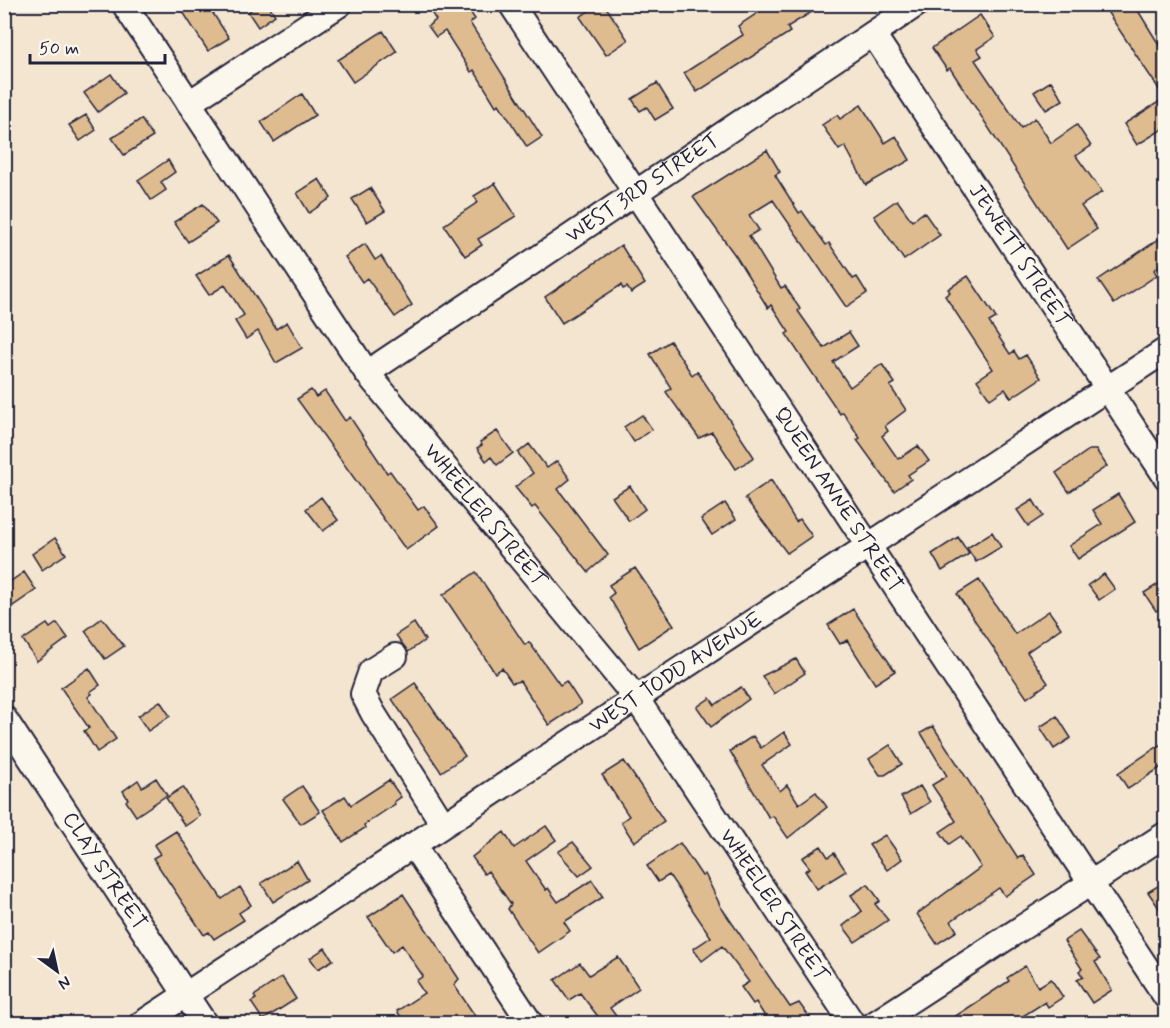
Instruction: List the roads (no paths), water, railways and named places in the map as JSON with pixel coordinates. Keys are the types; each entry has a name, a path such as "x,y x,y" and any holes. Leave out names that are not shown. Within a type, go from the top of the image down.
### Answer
{"street":[{"name":"WHEELER STREET","path":"124,4 367,373 636,698 852,1023"},
{"path":"189,103 340,4"},
{"name":"QUEEN ANNE STREET","path":"511,4 1166,997"},
{"name":"WEST 3RD STREET","path":"367,373 917,4"},
{"name":"JEWETT STREET","path":"873,34 1166,477"},
{"name":"WEST TODD AVENUE","path":"141,1023 1166,350"},
{"path":"395,656 371,671 363,694 443,824"},
{"name":"CLAY STREET","path":"4,718 205,1023"},
{"path":"874,1023 1166,834"},
{"path":"413,845 531,1023"}]}
